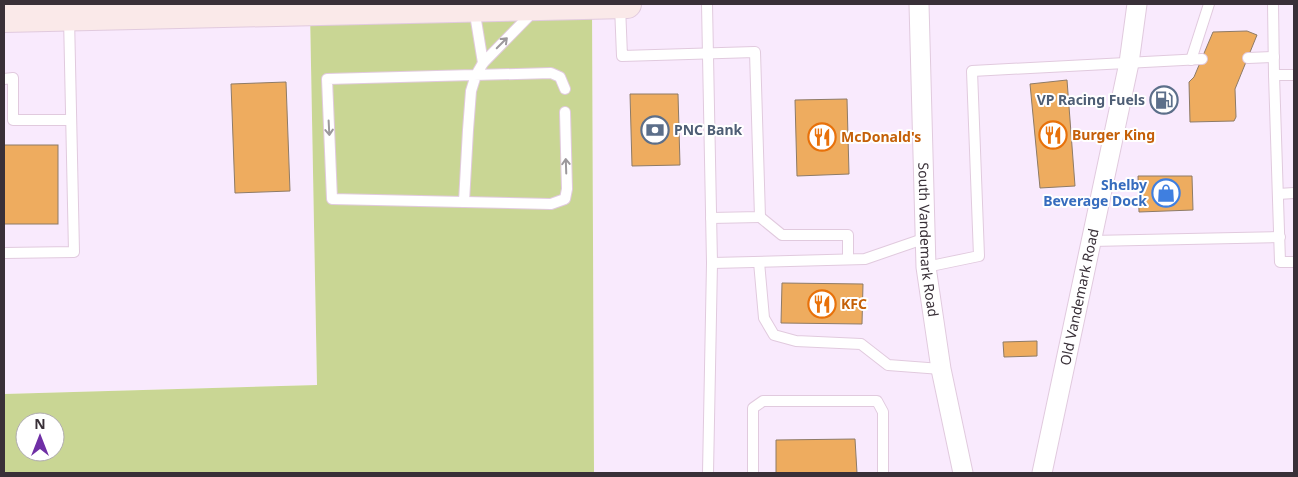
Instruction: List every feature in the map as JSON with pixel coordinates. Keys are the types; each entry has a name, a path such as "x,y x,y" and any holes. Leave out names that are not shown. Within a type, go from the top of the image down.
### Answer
{"main road":[{"path":"4,18 69,10 627,4"}],"street":[{"name":"South Vandemark Road","path":"919,4 926,268 941,369 962,473"},
{"name":"Old Vandemark Road","path":"1042,473 1129,62 1137,4"}],"lane":[{"path":"620,4 622,56 755,52 760,217"},
{"path":"707,4 712,263 708,473"},
{"path":"926,268 979,256 972,71 1196,60 1208,4"},
{"path":"1272,4 1280,262 1294,262"},
{"path":"482,62 554,5"},
{"path":"464,202 472,91 482,62 482,6"},
{"path":"4,253 74,252 69,10"},
{"path":"1248,58 1274,57"},
{"path":"565,90 560,77 551,72 327,79 332,200 551,204 565,199 567,189 565,112"},
{"path":"1274,75 1294,75"},
{"path":"4,79 13,78 13,120 71,120"},
{"path":"1278,194 1294,193"},
{"path":"711,218 760,217 782,234 848,234 848,259"},
{"path":"1091,242 1280,237"},
{"path":"712,263 865,259 926,238"},
{"path":"759,262 764,318 774,334 796,341 861,344 888,365 941,369"},
{"path":"753,473 753,408 763,401 877,401 883,412 883,473"}],"shaded area":[{"path":"4,4 1294,4 1294,473 594,473 592,5 310,11 317,385 4,394"}],"green space":[{"path":"592,5 594,473 4,473 4,394 317,385 310,11"}],"building":[{"path":"1247,31 1257,35 1235,89 1236,117 1234,121 1190,122 1189,82 1194,77 1213,32"},
{"name":"Burger King","path":"1067,80 1075,186 1040,188 1030,84"},
{"path":"286,82 290,191 235,193 231,84"},
{"name":"VP Racing Fuels","path":"1156,89 1176,93 1172,112 1152,108"},
{"name":"PNC Bank","path":"630,94 678,94 680,165 632,166"},
{"name":"McDonald's","path":"847,99 849,174 797,176 795,100"},
{"path":"4,145 58,145 58,224 4,224"},
{"name":"Shelby Beverage Dock","path":"1138,176 1192,176 1193,210 1139,212"},
{"name":"KFC","path":"782,283 863,284 862,324 781,323"},
{"path":"1037,341 1037,356 1004,357 1003,342"},
{"path":"855,439 857,473 776,473 776,440"}],"place":[{"name":"VP Racing Fuels","path":"1164,100"},
{"name":"PNC Bank","path":"655,130"},
{"name":"Burger King","path":"1053,135"},
{"name":"McDonald's","path":"822,137"},
{"name":"Shelby Beverage Dock","path":"1166,193"},
{"name":"KFC","path":"822,304"}]}
